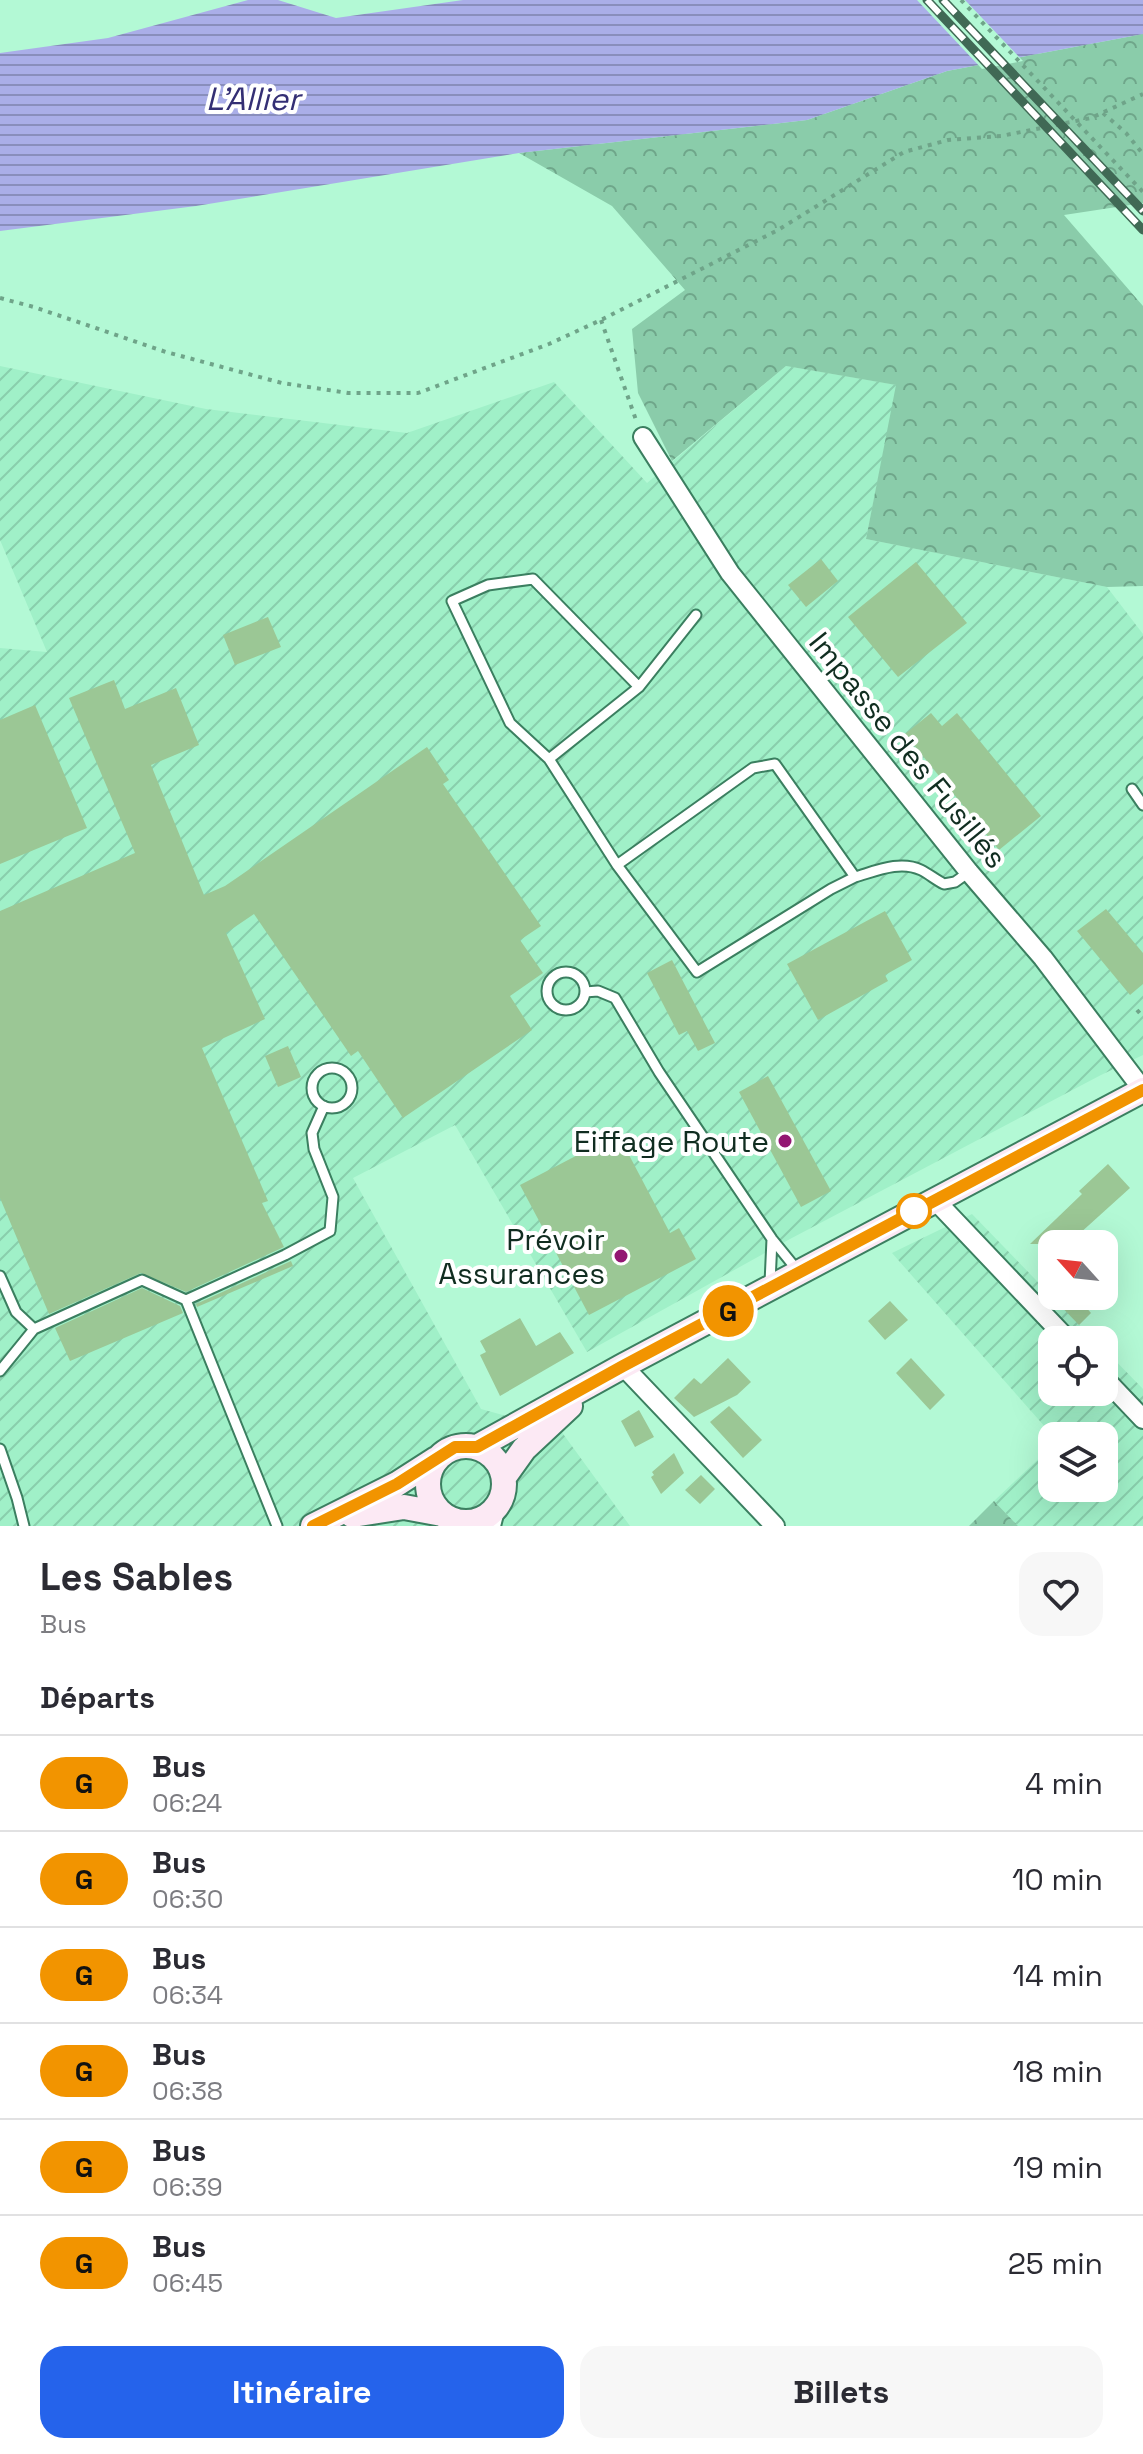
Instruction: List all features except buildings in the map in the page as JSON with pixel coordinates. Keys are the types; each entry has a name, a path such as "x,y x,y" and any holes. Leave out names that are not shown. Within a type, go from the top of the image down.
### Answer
{"main road":[{"path":"316,1526 397,1484 455,1447 477,1447 623,1366 1143,1090"},
{"path":"316,1526 357,1513 404,1507 451,1520 493,1518 502,1498 504,1477 524,1449 598,1380"},
{"path":"477,1447 495,1458 504,1477"},
{"path":"436,1459 427,1482 428,1494 433,1505 451,1520"}],"street":[{"name":"Impasse des Fusillés","path":"643,437 730,573 969,872 1043,958 1143,1090"},
{"path":"935,1200 1055,1326"},
{"path":"623,1366 775,1526"},
{"path":"1118,1393 1143,1419"}],"lane":[{"path":"639,687 533,579 488,585 452,601 510,723 549,759 617,865 697,972 855,877 899,865 919,869 949,884 969,872"},
{"path":"549,759 639,687 696,615"},
{"path":"617,865 753,768 775,764 855,877"},
{"path":"1132,789 1143,805"},
{"path":"566,972 580,978 585,992 579,1005 565,1011 552,1005 547,991 552,977 566,972"},
{"path":"585,992 598,991 615,998 659,1072 772,1239 800,1273"},
{"path":"326,1069 341,1070 351,1082 350,1097 339,1107 324,1106 314,1094 314,1079 326,1069"},
{"path":"186,1300 330,1231 333,1197 314,1149 312,1133 324,1106"},
{"path":"770,1289 772,1239"},
{"path":"0,1276 16,1312 34,1329"},
{"path":"0,1371 34,1329 142,1280 186,1300 277,1526"},
{"path":"0,1449 24,1526"}],"path":[{"path":"961,0 1143,192"},
{"path":"0,298 166,352 282,383 348,393 418,393 549,344 601,320 778,230 904,152 948,140 1001,136 1091,118 1143,94"},
{"path":"1103,113 1126,133 1143,154"},
{"path":"601,320 643,437"},
{"path":"1137,1010 1143,1017"}],"shaded area":[{"path":"0,366 206,409 407,433 554,382 647,483 786,366 897,385 866,539 1107,587 1143,634 1143,1055 790,1239 587,1352 455,1125 353,1178 481,1409 561,1431 630,1526 0,1526 0,648 47,652 0,540"},
{"path":"972,1214 1038,1282 1038,1310 1065,1310 1080,1326 1038,1326 1038,1406 1118,1406 1118,1363 1143,1389 1143,1526 1018,1526 994,1501 1038,1459 1038,1502 1118,1502 1118,1422 1041,1422 892,1253"}],"green space":[{"path":"1143,34 1143,203 1064,215 1143,306 1143,586 1107,587 866,539 896,385 786,366 672,461 638,393 632,329 685,290 612,206 519,153 807,120 947,71"},
{"path":"994,1501 1018,1526 969,1526"}],"water":[{"name":"L'Allier","path":"248,0 278,0 336,18 463,0 1143,0 1143,34 947,71 807,120 519,153 196,206 0,231 0,53 108,38"}],"pier":[{"path":"917,0 965,0 1023,61 982,69"}],"railway":[{"path":"927,0 1143,230"},
{"path":"943,0 1143,211"}],"bus line":[{"name":"G","path":"313,1526 397,1484 455,1447 477,1447 623,1366 1143,1090"}],"place":[{"name":"Eiffage Route","path":"785,1141"},
{"name":"Prévoir Assurances","path":"621,1256"}]}
